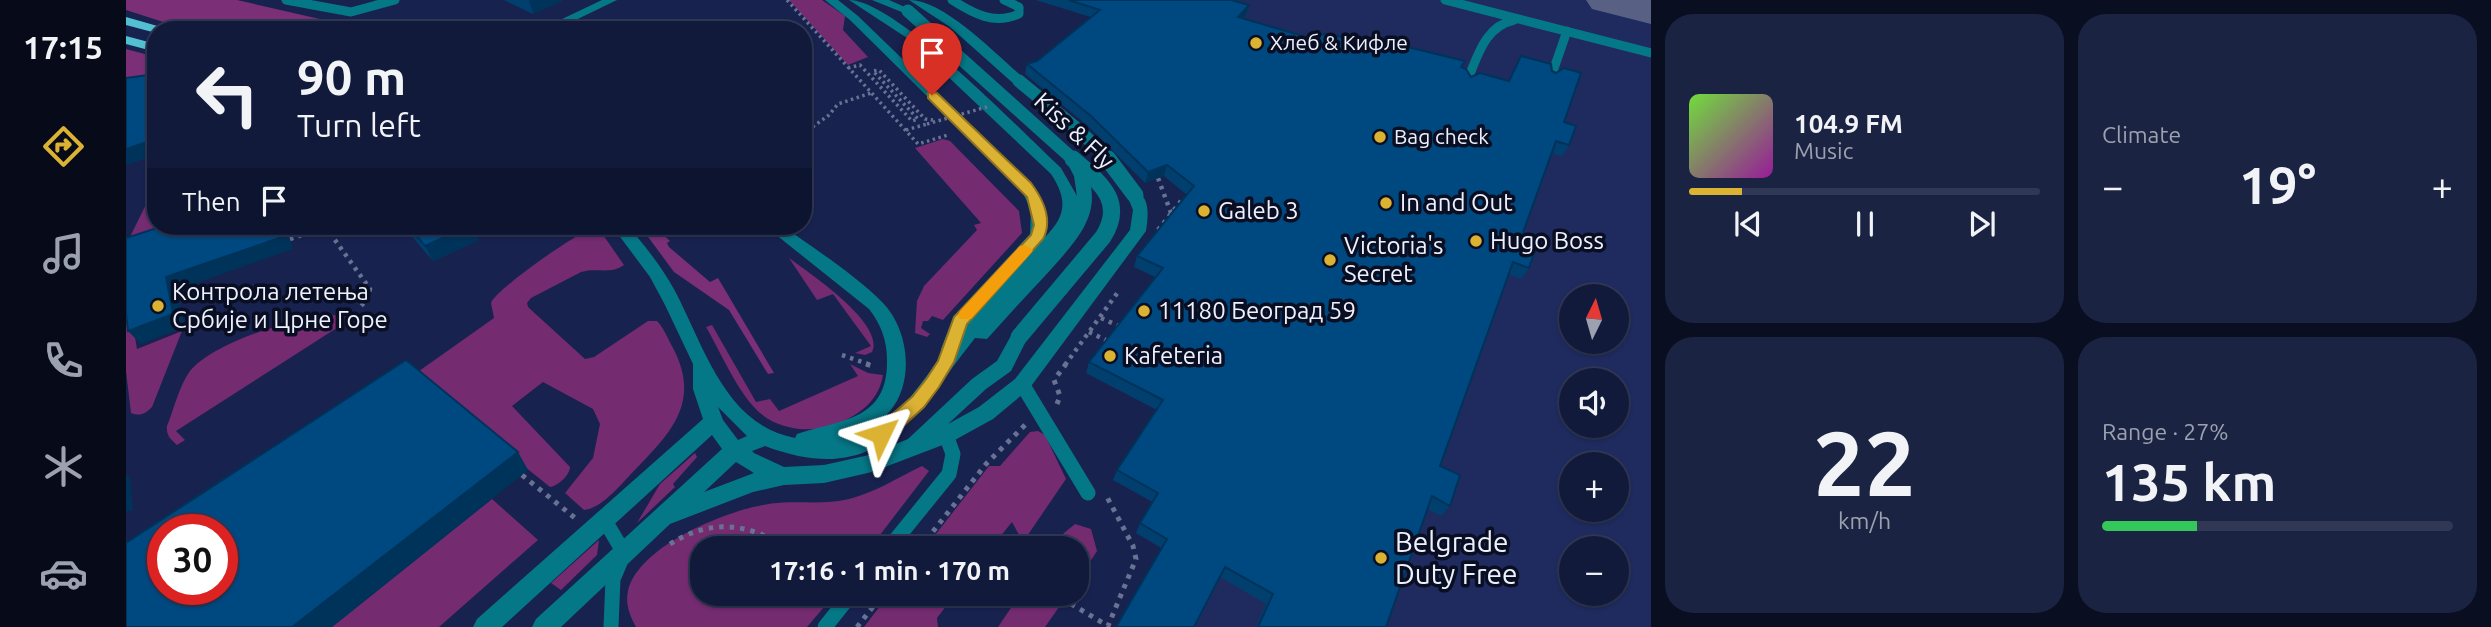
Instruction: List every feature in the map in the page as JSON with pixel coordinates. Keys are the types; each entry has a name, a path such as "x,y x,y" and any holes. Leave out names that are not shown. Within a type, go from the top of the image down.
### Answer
{"main road":[{"path":"126,21 147,27"},
{"path":"126,40 147,46"}],"street":[{"path":"565,21 611,0"},
{"path":"831,0 854,18 1026,186 1034,196 1040,212 1038,236 960,321 946,362"},
{"path":"878,0 908,4"},
{"path":"663,517 724,492 784,476 851,470 946,435 986,413 1027,378 1138,231 1141,210 1135,195 1123,175 1100,149 954,25 908,4 888,0"},
{"path":"859,2 917,28 970,63 1055,136 1083,179 1083,217 1075,233 982,332 946,362"},
{"path":"627,235 665,287 712,384 744,427 800,449 854,446 881,434 918,402 995,300 1066,225 1071,213 1067,186 1056,171 911,35 859,2"},
{"name":"Kiss & Fly","path":"908,4 1098,181 1114,208 1112,224 1103,237 1018,337 1004,366 979,384 912,446"},
{"path":"544,627 735,450 773,440 822,438 874,416 887,401 899,370 893,333 887,319 860,291 785,235"},
{"path":"698,355 702,389 712,423 735,450 765,470 784,476"},
{"path":"485,627 712,423"}],"lane":[{"path":"286,0 342,12 363,11 395,0"},
{"path":"952,0 980,18 1002,20 1019,14 1019,7 1004,0"},
{"path":"1445,0 1651,53"},
{"path":"1467,81 1491,29 1501,22 1522,20"},
{"path":"1552,77 1567,31"},
{"path":"1027,378 1040,413 1088,493"},
{"path":"899,536 949,474 954,454 946,435"},
{"path":"604,519 624,554 615,565 610,604 611,627"},
{"path":"825,627 842,606"}],"path":[{"path":"787,0 806,21"},
{"path":"812,28 918,144 948,135"},
{"path":"848,68 860,65 912,121 918,119 873,71 878,70 926,121"},
{"path":"812,127 829,115 838,104 871,93"},
{"path":"906,130 926,121 996,105"},
{"path":"1158,178 1171,214"},
{"path":"290,239 301,235"},
{"path":"333,235 370,289 368,298 361,306"},
{"path":"1101,318 1121,327"},
{"path":"1089,332 1110,342"},
{"path":"842,355 884,368"},
{"path":"929,536 986,464 1040,413 1056,404 1060,396 1054,383 1056,378"},
{"path":"1056,404 1063,416"},
{"path":"522,475 577,517"},
{"path":"1075,606 1108,626 1136,559 1133,546 1102,489"},
{"path":"662,550 686,534 717,526 759,531 771,536"},
{"path":"857,627 874,606"}],"shaded area":[{"path":"126,0 237,0 329,21 160,21 126,10"},
{"path":"789,0 822,0 845,16 843,30 868,57 848,65 812,25 812,21 808,21"},
{"path":"1036,0 1651,0 1651,627 1117,627 1162,549 1136,533 1154,503 1113,480 1159,411 1086,373 1159,280 1194,192 1097,19"},
{"path":"126,49 147,55 147,86 126,91"},
{"path":"943,139 950,141 1019,211 1022,233 943,320 932,316 928,321 923,321 921,328 930,334 927,337 915,333 917,301 924,286 977,230 974,225 981,223 915,148"},
{"path":"147,202 147,235 154,235 126,250"},
{"path":"580,235 603,235 624,265 614,270 581,272 531,298 527,303 528,307 585,359 594,357 648,321 657,321 673,348 681,368 684,386 677,418 657,447 609,496 597,506 584,510 565,493 593,458 600,424 593,409 543,382 512,406 570,467 563,480 550,487 412,376 494,318 491,303 496,296"},
{"path":"647,235 664,235 670,241 667,243 669,247 710,282 718,278 774,373 768,374 729,310 674,272"},
{"path":"789,258 843,300 857,314 868,327 873,340 872,352 865,355 855,353 871,346 833,294 817,300"},
{"path":"126,285 137,349 182,331 152,407 140,414 131,413 126,371"},
{"path":"329,316 355,316 176,431 185,440 177,445 169,437 167,426 183,384 190,371 204,359 224,347 276,327"},
{"path":"712,325 756,402 770,399 779,411 858,376 850,364 868,373 883,375 881,384 869,404 842,422 807,429 783,425 762,414 746,398 706,327"},
{"path":"1038,431 1045,435 1066,479 1027,536 1020,536 1012,522 1001,536 934,536 989,466 1000,466 1030,432"},
{"path":"695,453 697,457 673,484 675,487 637,523 660,484"},
{"path":"922,466 929,471 879,536 690,536 690,606 825,606 807,627 636,627 627,601 635,575 648,560 684,534 726,515 763,505 828,502 849,499 877,489"},
{"path":"492,499 538,540 439,627 332,627"},
{"path":"1075,524 1091,529 1097,551 1089,563 1089,536 1062,536"},
{"path":"599,540 597,555 561,590 551,583"},
{"path":"880,606 946,606 937,618 938,627 864,627"},
{"path":"1012,606 1060,606 1045,627 998,627"}],"building":[{"path":"1069,0 1231,0 1249,5 1238,17 1306,37 1325,34 1390,45 1391,43 1465,61 1461,67 1466,69 1471,77 1480,73 1509,81 1521,56 1551,64 1552,71 1556,73 1564,68 1581,73 1564,122 1576,126 1569,145 1556,141 1520,241 1536,247 1529,268 1513,262 1440,466 1460,475 1450,506 1432,496 1386,627 1258,627 1273,594 1225,567 1194,627 1116,627 1167,539 1140,523 1158,493 1117,470 1163,400 1089,362 1163,268 1137,256 1194,186 1167,165 1148,172 1091,116 1027,64 1037,61 1100,10"},
{"path":"147,75 147,142 126,149 126,78"},
{"path":"147,231 147,235 285,236 166,277 173,314 128,331 126,238"},
{"path":"416,235 449,235 425,246"},
{"path":"406,360 518,452 292,627 126,627 126,543 147,529 147,605 238,605 238,514 170,514"}],"taxiway":[{"path":"1607,0 1651,11"}],"slow traffic":[{"path":"966,315 1025,250"}],"place":[{"name":"Хлеб & Кифле","path":"1256,43"},
{"name":"Bag check","path":"1380,137"},
{"name":"In and Out","path":"1386,203"},
{"name":"Galeb 3","path":"1204,211"},
{"name":"Hugo Boss","path":"1476,241"},
{"name":"Victoria's Secret","path":"1330,260"},
{"name":"Контрола летења Србије и Црне Горе","path":"158,306"},
{"name":"11180 Београд 59","path":"1144,311"},
{"name":"Kafeteria","path":"1110,356"},
{"name":"Belgrade Duty Free","path":"1381,558"}],"route":[{"path":"881,434 918,402 933,383 946,362 960,321 1038,236 1041,225 1034,196 1026,186 932,95"}]}
